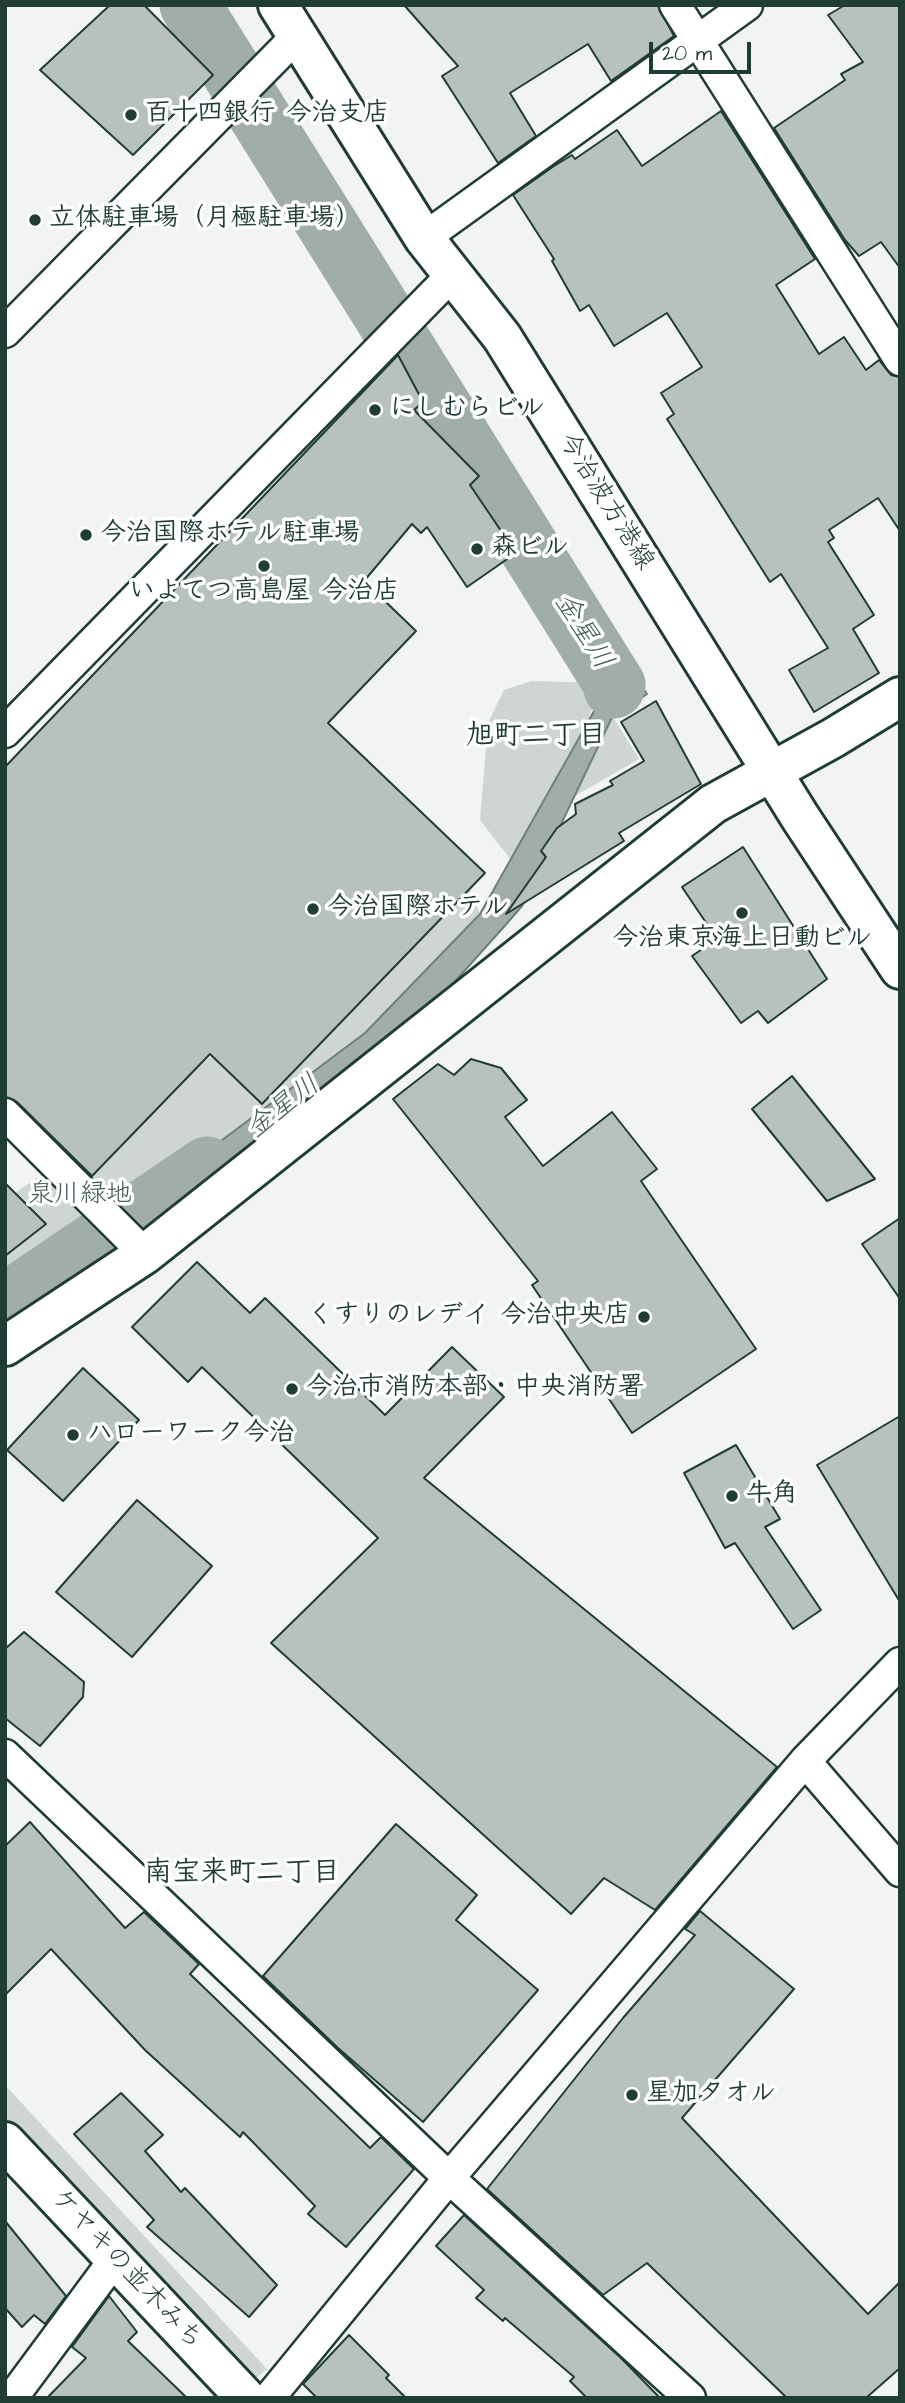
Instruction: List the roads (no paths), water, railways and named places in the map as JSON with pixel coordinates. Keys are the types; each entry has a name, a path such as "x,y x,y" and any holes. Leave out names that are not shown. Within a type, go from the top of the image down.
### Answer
{"street":[{"path":"675,5 900,360"},
{"path":"424,238 747,5"},
{"path":"5,332 287,21"},
{"name":"今治波方港線","path":"287,21 424,238 502,337 771,771 900,970"},
{"path":"5,732 452,275"},
{"path":"5,1346 145,1254 713,804 833,738 900,697"},
{"path":"5,1114 145,1254"},
{"path":"269,2398 449,2178 805,1761 900,1663"},
{"path":"5,1755 449,2178 690,2398"},
{"path":"805,1761 900,1871"},
{"name":"ケヤキの並木みち","path":"5,2142 246,2398"},
{"path":"12,2398 116,2259"}],"water":[{"path":"314,193 333,225 311,238 292,206"},
{"path":"579,611 613,661 625,662 647,694 620,713 616,709 522,906 423,1017 151,1227 130,1209 365,1033 480,914 607,688 607,682 565,620"},
{"path":"92,1236 110,1254 5,1322 5,1291"}],"waterway":[{"name":"金星川","path":"190,5 615,685 614,688"},
{"name":"金星川","path":"5,1304 207,1167"}],"place":[{"name":"百十四銀行 今治支店","path":"131,115"},
{"name":"立体駐車場（月極駐車場）","path":"35,220"},
{"name":"にしむらビル","path":"375,410"},
{"name":"今治国際ホテル駐車場","path":"86,535"},
{"name":"森ビル","path":"477,549"},
{"name":"いよてつ高島屋 今治店","path":"264,566"},
{"name":"今治国際ホテル","path":"313,909"},
{"name":"今治東京海上日動ビル","path":"742,913"},
{"name":"くすりのレデイ 今治中央店","path":"644,1317"},
{"name":"今治市消防本部・中央消防署","path":"292,1389"},
{"name":"ハローワーク今治","path":"73,1435"},
{"name":"牛角","path":"732,1496"},
{"name":"星加タオル","path":"632,2095"}],"district":[{"name":"旭町二丁目","path":"536,737"},
{"name":"南宝来町二丁目","path":"242,1874"}],"park label":[{"name":"泉川緑地","path":"80,1196"}]}
